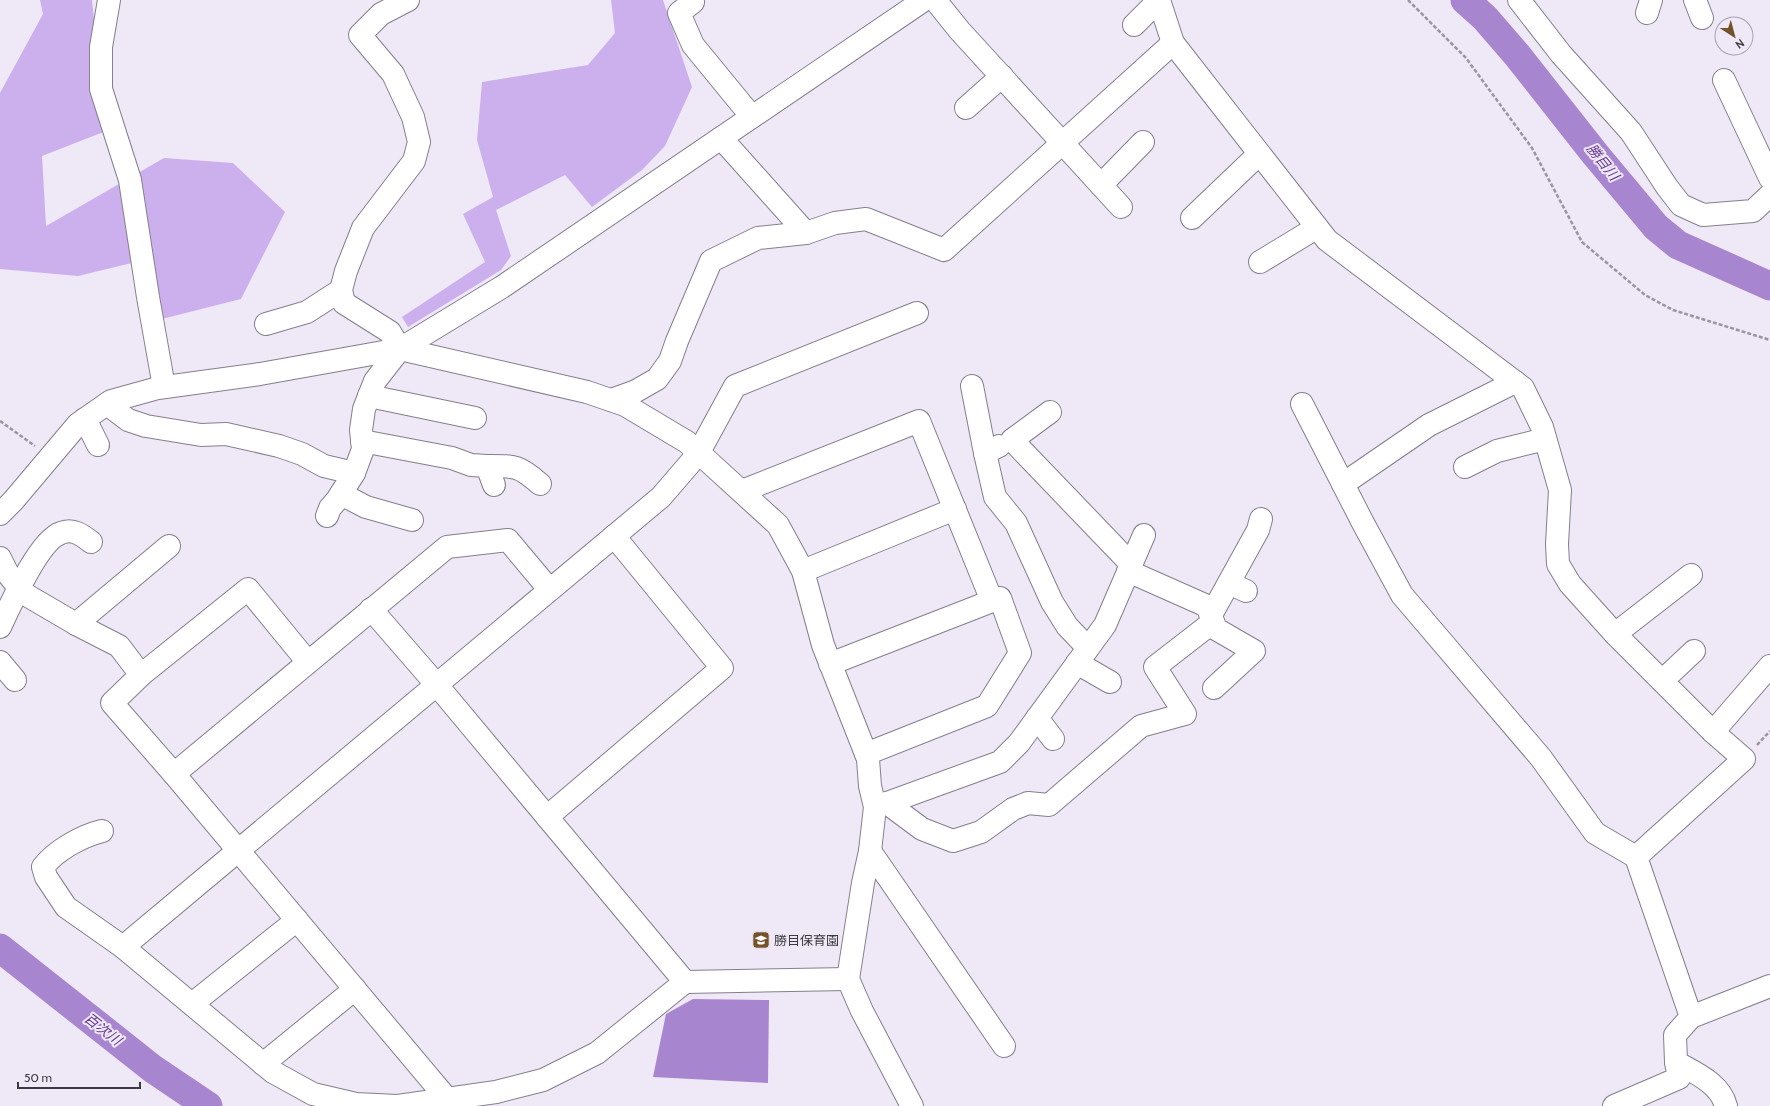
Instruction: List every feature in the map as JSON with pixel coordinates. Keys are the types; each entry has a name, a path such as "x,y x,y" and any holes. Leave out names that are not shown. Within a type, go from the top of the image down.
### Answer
{"street":[{"path":"109,0 101,47 101,89 130,180 148,297 164,387"},
{"path":"408,0 380,14 360,35 393,74 413,117 419,142 414,161 363,228 346,271 341,290 344,303 390,332 400,348 587,392 625,405 687,442 698,454 742,491 778,525 803,571 823,645 866,754 881,805 863,883 848,980 862,1011 912,1106"},
{"path":"0,514 13,501 78,424 111,401 164,387 260,374 400,348 502,287 924,0"},
{"path":"936,0 960,31 1121,207"},
{"path":"1134,25 1159,0 1173,43 1316,228 1327,240 1523,388 1542,427 1560,490 1556,544 1558,564 1570,584 1615,634 1713,732 1744,760 1636,857"},
{"path":"1519,0 1562,54 1631,132 1681,205 1703,215 1753,210 1770,195"},
{"path":"693,2 679,13 693,46 710,57 752,117"},
{"path":"611,400 636,391 657,379 670,361 677,340 710,261 758,238 806,233 835,223 866,218 944,250 1173,43"},
{"path":"966,108 1002,76"},
{"path":"1724,80 1770,178"},
{"path":"721,138 806,233"},
{"path":"1101,185 1143,142"},
{"path":"1192,218 1259,154"},
{"path":"1260,262 1316,228"},
{"path":"266,324 307,312 341,290"},
{"path":"124,947 661,497 698,454 735,386 917,313"},
{"path":"327,516 330,508 354,473 363,449 361,430 364,409 375,381 400,348"},
{"path":"1343,484 1429,425 1515,382"},
{"path":"972,386 995,497 1016,523 1052,602 1083,655 1110,682"},
{"path":"369,396 475,418"},
{"path":"107,404 128,420 146,426 201,435 226,434 280,446 302,454 324,466 354,473"},
{"path":"1302,404 1402,595 1541,758 1595,833 1636,857 1691,1017"},
{"path":"985,453 1012,440 1050,412"},
{"path":"85,419 98,445"},
{"path":"742,491 919,421 992,601"},
{"path":"1465,467 1497,451 1545,439"},
{"path":"1012,440 1129,568 1208,606 1216,629 1254,651 1214,688"},
{"path":"362,441 452,458 471,464 490,476 514,466 528,474 540,484"},
{"path":"341,494 366,507 412,520"},
{"path":"803,571 955,509"},
{"path":"881,805 922,829 954,841 981,832 1013,809 1028,803 1049,805 1141,726 1185,714 1155,667 1212,619 1237,587 1261,519"},
{"path":"0,626 18,587 50,540 60,533 73,531 91,542"},
{"path":"881,805 1000,762 1019,743 1105,625 1144,535"},
{"path":"547,817 722,668 614,536"},
{"path":"174,774 307,661 447,547 508,540 549,590"},
{"path":"76,624 169,546"},
{"path":"0,558 23,593 76,624 119,646 141,675"},
{"path":"1615,634 1691,575"},
{"path":"307,661 248,589 141,675 112,703 174,774 448,1100"},
{"path":"830,664 1000,598 1020,653 987,706 866,754"},
{"path":"371,609 436,684 685,982"},
{"path":"1662,681 1694,651"},
{"path":"0,662 15,680"},
{"path":"1713,732 1770,666"},
{"path":"1037,718 1054,739"},
{"path":"102,831 85,835 48,861 43,867 46,877 66,907 124,947 273,1072 313,1094 356,1104 397,1106 448,1100 496,1092 543,1080 597,1053 685,982 848,980"},
{"path":"870,851 1004,1046"},
{"path":"192,1004 296,920"},
{"path":"1614,1106 1679,1078 1676,1062 1675,1035 1691,1017 1770,986"},
{"path":"263,1064 355,989"},
{"path":"1676,1062 1707,1080 1724,1099 1726,1106"}],"path":[{"path":"1408,0 1466,58 1532,148 1582,242 1645,295 1673,310 1770,340"},
{"path":"0,421 21,438 51,455"}],"shaded area":[{"path":"40,0 92,0 106,131 42,156 46,226 164,158 233,163 285,212 241,299 150,322 140,261 78,276 0,269 0,93 43,14"},
{"path":"611,0 663,0 692,87 665,146 642,170 592,207 565,175 496,210 511,256 501,270 408,327 402,317 485,262 463,214 493,197 477,140 482,82 588,65 615,33"},
{"path":"693,999 769,1000 768,1083 653,1077 666,1014"}],"waterway":[{"name":"勝目川","path":"1465,0 1485,18 1517,55 1595,154 1656,227 1678,245 1770,286"},
{"name":"百次川","path":"0,948 153,1069 208,1106"}],"place":[{"name":"勝目保育園","path":"761,940"}]}
